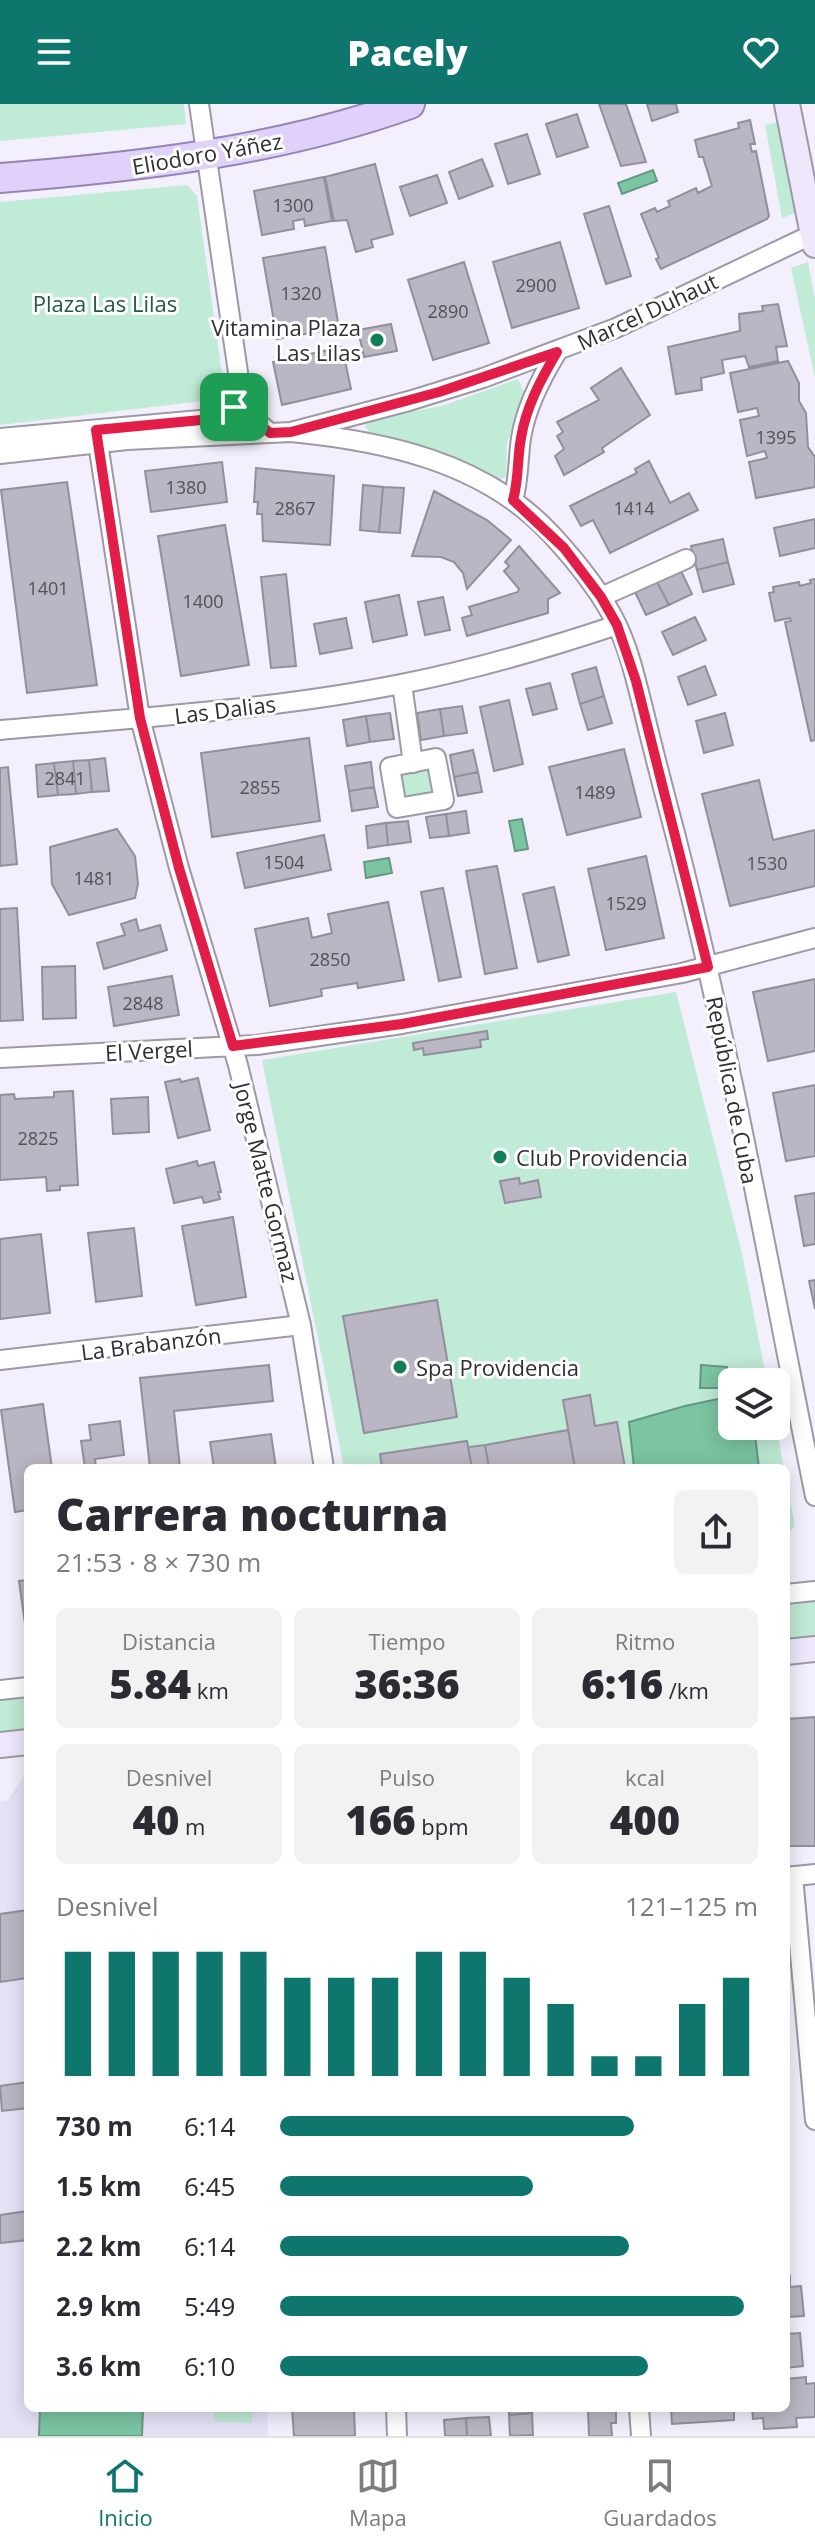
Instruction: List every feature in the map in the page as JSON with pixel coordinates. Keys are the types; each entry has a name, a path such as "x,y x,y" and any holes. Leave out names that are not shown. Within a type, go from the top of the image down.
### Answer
{"main road":[{"name":"Eliodoro Yáñez","path":"0,178 109,170 206,156 306,135 410,104"}],"street":[{"path":"199,104 241,393 257,422 270,433"},
{"path":"787,104 814,237"},
{"name":"Marcel Duhaut","path":"291,432 439,392 557,352 814,237"},
{"path":"513,500 523,429 535,394 557,352"},
{"path":"0,438 97,437 222,418 234,407 241,393"},
{"name":"Marcel Duhaut","path":"0,454 97,437 291,432 380,445 425,457 479,479 513,500"},
{"name":"Jorge Matte Gormaz","path":"97,437 140,718 179,868 233,1046 301,1325 323,1464"},
{"name":"República de Cuba","path":"513,500 550,532 601,597 617,625 636,681 708,967 815,1496"},
{"path":"601,597 686,559"},
{"name":"Las Dalias","path":"0,730 291,701 402,684 459,672 617,625"},
{"path":"402,684 413,763"},
{"name":"El Vergel","path":"0,1058 233,1046 402,1024 708,967 815,938"},
{"name":"La Brabanzón","path":"0,1360 301,1325"},
{"path":"790,1594 815,1591"},
{"path":"790,1652 815,1649"},
{"path":"0,1690 24,1687"},
{"path":"0,1745 24,1742"},
{"path":"790,1876 815,1874"},
{"path":"790,1885 815,2120"},
{"path":"396,2412 397,2436"},
{"path":"639,2412 641,2436"}],"shaded area":[{"path":"653,170 657,181 622,194 618,183"},
{"path":"522,819 528,849 515,851 509,821"},
{"path":"389,858 392,873 366,878 364,862"},
{"path":"701,1365 727,1367 718,1368 718,1388 700,1388"},
{"path":"718,1399 718,1440 756,1440 759,1464 634,1464 629,1422"},
{"path":"24,1777 24,2412 267,2412 268,2436 0,2436 0,1801 8,1800"},
{"path":"40,2412 143,2412 142,2436 39,2436"}],"green space":[{"path":"0,104 184,104 186,124 0,141"},
{"path":"780,122 798,212 782,218 765,125"},
{"name":"Plaza Las Lilas","path":"187,185 197,196 222,374 213,396 203,401 0,425 0,202"},
{"path":"808,262 815,299 815,378 791,268"},
{"path":"518,379 524,392 507,443 506,476 499,481 453,457 370,432 365,427 368,421 445,405"},
{"path":"430,767 435,793 402,799 398,772"},
{"name":"Club Providencia","path":"676,992 742,1253 764,1368 718,1368 718,1440 779,1440 783,1464 343,1464 262,1060"},
{"path":"790,1500 795,1526 790,1532"},
{"path":"815,1600 815,1637 790,1640 790,1603"},
{"path":"24,1694 24,1733 0,1736 0,1697"},
{"path":"214,2412 252,2412 252,2423 214,2422"}],"building":[{"path":"599,104 626,104 646,162 621,166"},
{"path":"647,104 676,104 678,112 652,121"},
{"path":"577,114 588,147 557,157 546,124"},
{"path":"750,120 755,144 750,144 752,152 756,151 769,216 661,269 641,214 670,206 668,201 696,188 698,193 712,186 695,140 739,128 738,123"},
{"path":"527,134 540,174 508,184 495,144"},
{"path":"482,159 493,186 459,199 449,172"},
{"path":"375,164 393,234 371,240 373,247 356,252 347,220 334,221 325,177"},
{"path":"437,175 447,203 410,216 400,187"},
{"path":"324,177 332,221 305,226 304,219 293,221 294,229 262,235 254,191"},
{"path":"609,206 631,276 606,284 584,214"},
{"path":"560,242 579,308 512,328 493,262"},
{"path":"325,247 339,328 277,339 263,258"},
{"path":"464,262 489,343 433,360 408,280"},
{"path":"778,304 787,346 776,347 778,361 749,367 745,356 722,360 724,373 701,378 702,390 676,394 668,347 740,331 739,314 763,311 762,306"},
{"name":"Vitamina Plaza Las Lilas","path":"391,324 397,351 364,357 358,330"},
{"path":"342,347 351,389 282,405 273,362"},
{"path":"788,361 799,383 799,401 806,413 808,447 815,457 815,487 756,498 749,462 767,458 765,451 747,456 740,420 759,416 757,408 738,412 730,373"},
{"path":"621,368 650,415 602,448 604,452 564,475 555,456 564,449 557,436 563,432 557,422 599,400 591,388"},
{"path":"649,461 670,503 689,493 698,510 610,553 593,520 581,526 570,506 637,473 635,469"},
{"path":"222,462 227,502 151,512 145,471"},
{"path":"256,468 334,476 330,545 263,541 262,514 257,514 258,502 254,502"},
{"path":"67,482 97,685 27,693 1,490"},
{"path":"363,485 383,487 379,532 360,530"},
{"path":"383,487 404,488 400,533 379,532"},
{"path":"434,491 487,520 511,540 467,589 463,573 454,562 441,557 412,556"},
{"path":"815,519 815,548 780,556 774,528"},
{"path":"225,525 249,665 181,676 158,536"},
{"path":"723,539 728,562 697,570 691,546"},
{"path":"519,546 560,593 548,599 548,613 467,636 462,618 472,615 469,607 518,592 519,589 504,571 509,566 505,562"},
{"path":"728,562 734,584 703,592 697,570"},
{"path":"681,571 692,594 669,605 657,582"},
{"path":"286,574 296,666 271,668 261,577"},
{"path":"815,579 815,740 811,741 785,622 791,621 790,618 775,621 769,593 774,592 773,587 799,582 800,586"},
{"path":"657,582 669,605 646,615 635,592"},
{"path":"399,595 407,635 373,642 365,602"},
{"path":"443,597 450,630 425,635 418,602"},
{"path":"695,617 706,640 673,655 662,632"},
{"path":"346,618 352,648 320,654 314,624"},
{"path":"705,666 716,695 688,705 678,677"},
{"path":"596,667 604,696 580,704 572,674"},
{"path":"550,683 557,709 533,715 526,689"},
{"path":"604,696 612,723 588,730 580,704"},
{"path":"509,700 523,764 494,771 480,707"},
{"path":"462,706 467,733 444,736 440,709"},
{"path":"440,709 444,736 421,740 417,713"},
{"path":"390,713 394,739 370,742 366,716"},
{"path":"725,713 733,745 704,753 696,721"},
{"path":"366,716 370,742 347,746 343,720"},
{"path":"309,738 320,821 212,837 201,753"},
{"path":"624,749 641,817 567,835 549,767"},
{"path":"473,750 478,772 454,777 450,755"},
{"path":"105,758 109,791 92,792 89,760"},
{"path":"89,760 92,792 76,794 73,761"},
{"path":"73,761 76,794 58,795 54,763"},
{"path":"371,762 374,787 349,791 345,766"},
{"path":"54,763 58,795 38,797 36,765"},
{"path":"8,767 17,864 0,866 0,768"},
{"path":"478,772 482,792 458,796 454,777"},
{"path":"759,780 773,840 815,830 815,886 730,906 702,794"},
{"path":"374,787 378,807 352,811 349,791"},
{"path":"466,811 469,833 449,836 446,814"},
{"path":"446,814 449,836 430,838 426,817"},
{"path":"408,821 411,842 388,845 386,823"},
{"path":"386,823 388,845 368,848 366,826"},
{"path":"117,829 135,856 138,884 135,898 69,915 52,884 50,847"},
{"path":"324,835 331,870 245,888 237,853"},
{"path":"646,856 664,938 606,950 588,869"},
{"path":"497,866 517,968 485,974 466,871"},
{"path":"554,887 569,955 538,962 523,894"},
{"path":"443,888 461,977 439,981 421,892"},
{"path":"388,902 404,980 358,988 357,983 321,989 322,996 270,1006 255,929 308,918 312,938 332,933 328,914"},
{"path":"17,908 23,1020 0,1021 0,909"},
{"path":"136,919 139,931 160,925 167,950 104,969 97,943 125,935 121,924"},
{"path":"75,966 76,1018 43,1019 42,967"},
{"path":"172,976 179,1015 114,1026 108,987"},
{"path":"815,979 815,1051 768,1061 753,992"},
{"path":"487,1031 488,1039 480,1040 481,1047 424,1055 423,1048 414,1050 413,1043"},
{"path":"198,1078 210,1130 178,1138 165,1082"},
{"path":"815,1085 815,1156 786,1161 773,1093"},
{"path":"73,1091 78,1185 60,1186 60,1190 47,1191 46,1177 0,1180 0,1095 14,1094 15,1099 54,1097 54,1092"},
{"path":"148,1097 149,1132 113,1134 111,1099"},
{"path":"197,1161 198,1166 214,1162 220,1199 204,1203 202,1197 174,1203 166,1169"},
{"path":"519,1178 520,1184 538,1180 541,1197 505,1203 500,1181"},
{"path":"815,1193 815,1244 804,1246 795,1196"},
{"path":"233,1217 246,1297 196,1305 182,1226"},
{"path":"134,1228 142,1296 96,1302 88,1233"},
{"path":"41,1234 50,1313 0,1319 0,1239"},
{"path":"815,1280 815,1309 809,1281"},
{"name":"Spa Providencia","path":"437,1300 457,1417 364,1433 343,1316"},
{"path":"269,1365 273,1401 174,1411 180,1464 150,1464 140,1378"},
{"path":"590,1395 595,1426 617,1422 624,1464 574,1464 563,1400"},
{"path":"43,1404 51,1464 24,1464 24,1511 15,1512 1,1410"},
{"path":"120,1421 124,1455 95,1459 96,1464 84,1464 81,1441 91,1440 89,1425"},
{"path":"568,1430 574,1464 488,1464 485,1445"},
{"path":"271,1434 275,1464 213,1464 210,1442"},
{"path":"467,1441 471,1464 381,1464 380,1454"},
{"path":"485,1445 488,1464 471,1464 468,1447"},
{"path":"24,1580 24,1617 19,1581"},
{"path":"815,1717 815,1846 790,1846 790,1719"},
{"path":"24,1911 24,1979 0,1982 0,1914"},
{"path":"24,2083 24,2108 2,2111 0,2086"},
{"path":"24,2212 24,2240 0,2243 0,2215"},
{"path":"801,2286 804,2316 790,2317 790,2287"},
{"path":"800,2333 803,2366 790,2368 790,2334"},
{"path":"806,2377 806,2384 815,2383 815,2417 796,2418 797,2427 764,2429 763,2418 753,2419 752,2412 790,2412 790,2379"},
{"path":"292,2412 354,2412 355,2436 294,2436"},
{"path":"509,2412 532,2413 509,2415"},
{"path":"588,2412 616,2412 616,2423 611,2423 612,2436 589,2436"},
{"path":"671,2412 734,2412 734,2420 672,2424"},
{"path":"532,2413 533,2435 510,2436 509,2415"},
{"path":"489,2417 491,2436 467,2436 466,2418"},
{"path":"466,2418 467,2436 445,2436 444,2420"}],"place":[{"name":"Vitamina Plaza Las Lilas","path":"377,340"},
{"name":"Club Providencia","path":"500,1157"},
{"name":"Spa Providencia","path":"400,1367"}],"route":[{"path":"557,352 528,411 520,442 513,500 534,516 564,548 601,597 617,625 636,681 708,967 402,1024 233,1046 179,868 140,718 96,430 222,418 234,407 241,393 257,422 270,433 291,432 439,392 557,352"}]}
